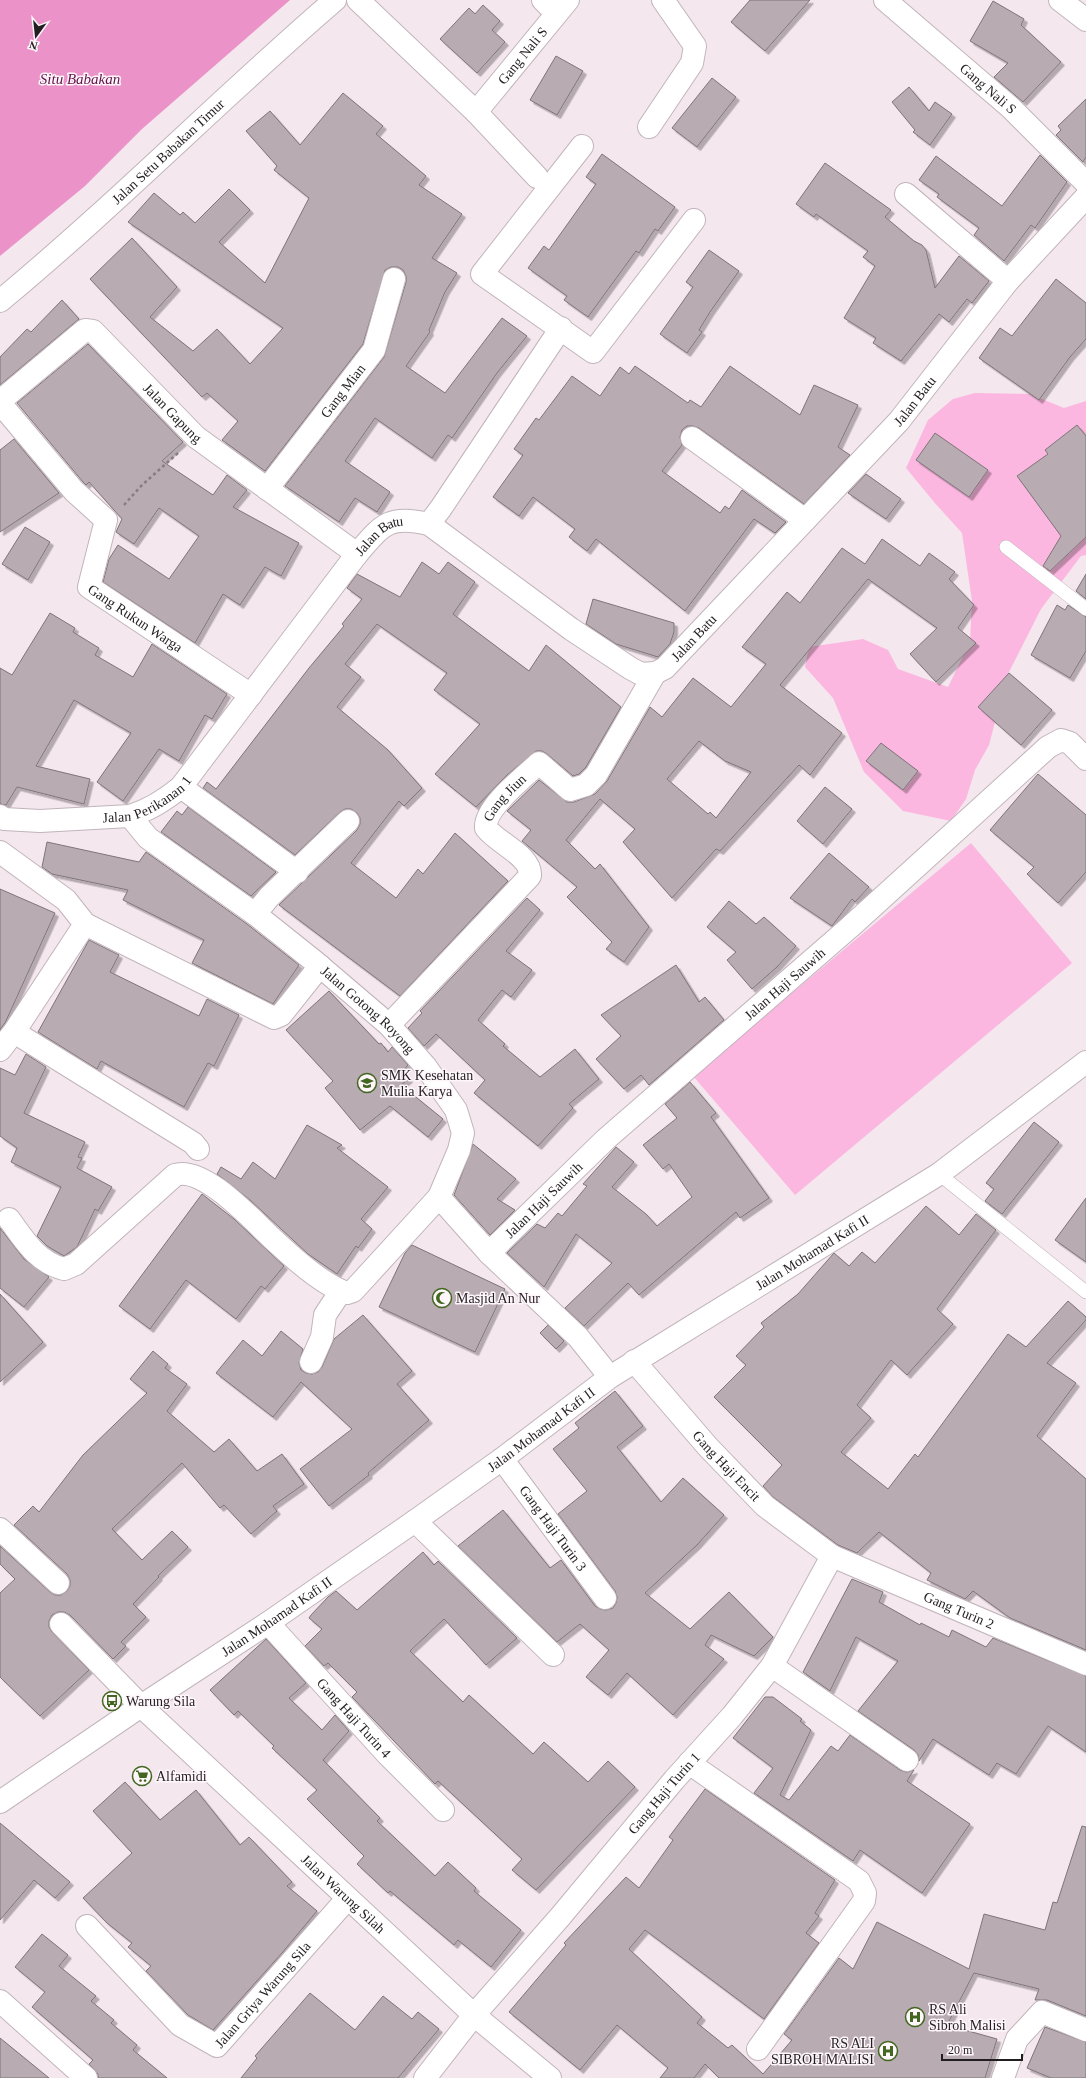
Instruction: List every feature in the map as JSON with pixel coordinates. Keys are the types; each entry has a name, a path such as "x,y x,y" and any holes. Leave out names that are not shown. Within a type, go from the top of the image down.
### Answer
{"street":[{"name":"Jalan Setu Babakan Timur","path":"0,301 52,258 278,49 335,0"},
{"path":"358,0 476,112 537,178"},
{"path":"649,127 692,64 695,46 663,0"},
{"name":"Gang Nali S","path":"885,0 1011,108 1086,183"},
{"path":"1060,0 1086,20"},
{"name":"Gang Nali S","path":"476,112 556,4"},
{"path":"582,146 482,274 561,328 593,352 694,220"},
{"path":"906,194 1008,281"},
{"name":"Jalan Batu","path":"251,695 357,554 382,526 397,520 412,520 429,524 571,628 641,674 655,673 665,668 899,421 1008,281 1086,197"},
{"name":"Gang Mian","path":"267,490 374,350 394,279"},
{"path":"429,524 561,328"},
{"name":"Jalan Gapung","path":"0,402 85,330 89,329 93,331 196,437 357,554"},
{"path":"0,402 74,491 106,520"},
{"path":"692,438 805,520"},
{"name":"Gang Rukun Warga","path":"106,520 89,587 251,695"},
{"name":"Gang Jiun","path":"389,1025 530,876 530,871 526,864 514,851 493,837 486,828 488,817 508,792 539,764 570,790 586,785 596,775 655,673"},
{"name":"Jalan Perikanan 1","path":"1,822 130,816 144,812 160,804 181,787 251,695"},
{"name":"Jalan Haji Sauwih","path":"489,1252 606,1139 850,927 1048,747 1061,740 1070,743 1086,759"},
{"path":"181,787 297,872"},
{"name":"Jalan Gotong Royong","path":"130,816 148,838 255,914 320,966 389,1025 426,1067 456,1110 463,1133 459,1150 439,1197 353,1291 347,1293 341,1291"},
{"path":"255,914 269,897 297,872 348,821"},
{"path":"0,852 66,900 85,924 274,1018 281,1015 320,966"},
{"path":"0,1050 14,1032 85,924"},
{"path":"14,1032 192,1143 198,1149"},
{"name":"Jalan Mohamad Kafi II","path":"0,1802 141,1706 268,1623 415,1522 502,1459 604,1369 634,1361 939,1174 1086,1062"},
{"path":"9,1219 30,1249 43,1260 64,1269 76,1264 175,1175 185,1173 217,1188 277,1243 326,1283 341,1291 325,1315 322,1337 311,1362"},
{"path":"439,1197 489,1252 578,1337 604,1369"},
{"name":"Gang Haji Encit","path":"634,1361 708,1447 765,1506 832,1556"},
{"name":"Gang Haji Turin 3","path":"502,1459 605,1598"},
{"path":"415,1522 553,1655"},
{"path":"0,1529 58,1583"},
{"name":"Gang Turin 2","path":"832,1556 1086,1664"},
{"name":"Gang Haji Turin 1","path":"425,2078 474,2015 560,1917 689,1763 732,1716 772,1666 832,1556"},
{"name":"Gang Haji Turin 4","path":"268,1623 388,1755 443,1810"},
{"name":"Jalan Warung Silah","path":"61,1624 141,1706 347,1899 474,2015 550,2078"},
{"path":"772,1666 908,1760"},
{"path":"689,1763 859,1882 865,1893 864,1901 758,2049"},
{"name":"Jalan Griya Warung Sila","path":"87,1926 180,2025 217,2046 347,1899"},
{"path":"0,2001 86,2078"},
{"path":"1003,2078 1018,2039 1042,2012 1086,2030"}],"lane":[{"path":"1006,547 1086,609"},
{"path":"939,1174 1086,1292"}],"path":[{"path":"106,520 196,437"}],"shaded area":[{"path":"975,393 1030,394 1064,408 1086,401 1086,555 1081,556 1041,609 1007,676 989,745 975,770 966,799 951,821 903,811 864,772 833,698 805,667 809,647 863,639 888,650 898,669 948,687 970,642 972,601 962,533 906,468 928,420 953,399"},
{"path":"971,843 1072,963 795,1195 693,1076"}],"water":[{"name":"Situ Babakan","path":"0,0 290,0 142,129 85,186 0,256"}],"building":[{"path":"750,0 810,0 765,51 731,22"},
{"path":"993,1 1024,19 1021,25 1061,62 1023,102 994,77 1008,63 970,41"},
{"path":"483,5 500,21 492,30 505,42 477,73 440,39 469,8 475,14"},
{"path":"556,56 583,71 557,115 530,100"},
{"path":"712,78 736,97 697,147 672,128"},
{"path":"909,87 929,111 935,102 952,114 930,145 913,132 915,130 892,102"},
{"path":"343,93 383,126 376,134 426,176 419,185 462,214 432,258 457,273 445,292 429,330 430,332 406,366 445,393 502,318 527,336 497,373 452,438 448,435 432,458 375,418 345,461 390,492 377,512 355,498 339,522 285,486 384,357 406,282 406,276 403,270 398,267 391,267 385,270 363,344 265,471 222,440 238,421 207,393 202,397 90,279 132,238 177,287 150,317 193,351 217,329 250,364 283,328 128,222 154,193 180,215 183,212 195,223 229,189 250,210 219,242 265,283 309,198 274,170 277,166 246,131 270,111 300,145"},
{"path":"1086,99 1086,157 1083,162 1056,135 1061,130 1058,126"},
{"path":"602,154 675,207 658,231 655,229 639,253 636,251 588,317 564,300 567,296 528,268 544,246 549,250 596,184 586,177"},
{"path":"1040,155 1067,182 1035,228 1031,225 1004,261 974,235 979,228 937,197 939,194 919,180 936,156 1002,206"},
{"path":"825,163 891,210 885,217 914,241 922,245 926,250 935,288 959,256 989,281 972,303 967,299 949,322 939,314 901,361 873,343 876,338 844,318 875,266 863,257 868,251 816,214 814,217 796,204"},
{"path":"709,250 739,271 710,312 699,330 702,332 687,353 660,334 693,287 686,282"},
{"path":"1056,279 1086,303 1086,339 1070,357 1039,400 979,358 1000,328 1012,336"},
{"path":"62,300 79,319 0,385 0,357 27,329 31,332"},
{"path":"88,344 183,442 162,461 213,495 227,475 247,490 233,507 299,543 281,576 265,567 240,605 223,594 195,643 103,582 109,559 118,545 169,579 199,536 159,508 134,544 116,532 122,519 89,482 86,485 83,482 17,403"},
{"path":"635,366 688,403 690,400 701,407 730,366 800,415 814,385 858,405 838,447 850,455 804,504 699,428 687,426 682,430 680,437 682,445 662,471 720,513 725,506 729,509 742,490 786,522 775,533 754,519 685,611 596,539 587,551 569,537 575,529 533,497 519,516 493,497 523,455 514,449 536,418 539,420 572,376 600,396 620,367 629,374"},
{"path":"1077,425 1086,436 1086,537 1050,571 1043,566 1061,536 1017,476 1048,454 1045,450"},
{"path":"935,433 988,470 969,497 916,460"},
{"path":"14,439 59,493 0,532 0,450"},
{"path":"866,474 901,499 886,519 848,493"},
{"path":"25,527 50,542 28,580 2,564"},
{"path":"882,539 920,566 929,553 955,572 949,579 974,605 958,628 976,643 936,682 910,654 937,628 868,579 780,685 842,733 810,775 799,765 720,851 716,849 672,898 623,842 635,829 600,799 566,840 595,869 600,864 649,927 624,962 606,949 612,942 567,897 577,887 522,841 531,830 507,811 539,780 567,802 574,802 595,794 607,781 650,707 662,717 693,678 731,707 766,664 742,647 787,592 800,603 842,548 865,564","holes":["699,741 725,761 751,772 716,818 710,812 708,814 667,779"]},
{"path":"422,562 439,574 448,562 475,582 453,614 529,671 546,645 621,707 586,767 579,774 573,776 547,754 542,751 536,751 507,775 476,807 435,774 480,724 434,690 447,673 377,624 345,664 361,677 337,707 388,750 422,788 404,806 399,801 351,863 396,898 418,869 423,874 455,833 508,881 400,996 279,905 357,830 360,824 360,818 357,813 351,809 345,809 340,812 295,855 203,788 207,782 216,789 309,668 344,626 342,624 362,599 347,588 357,574 400,597"},
{"path":"1086,574 1086,599 1076,591"},
{"path":"593,599 674,623 674,632 670,644 658,657 616,644 586,624"},
{"path":"1057,605 1065,610 1068,605 1086,617 1086,651 1070,678 1031,655"},
{"path":"50,613 75,628 73,632 99,648 95,655 133,677 152,644 227,694 212,719 205,715 179,761 159,749 123,801 97,782 131,733 74,700 36,766 90,779 84,804 17,787 6,805 0,804 0,668 12,675"},
{"path":"1009,673 1052,710 1021,745 978,707"},
{"path":"881,743 918,771 903,790 866,761"},
{"path":"1038,774 1086,815 1086,872 1058,903 1027,874 1034,867 990,830"},
{"path":"825,787 852,809 823,844 797,821"},
{"path":"188,807 276,872 251,896 161,832 177,811 182,815"},
{"path":"47,842 139,862 146,852 247,924 299,965 273,1004 192,963 204,940 123,900 128,890 52,874 42,867"},
{"path":"829,853 869,887 855,902 852,899 832,926 790,898"},
{"path":"0,889 55,913 6,1021 0,1030"},
{"path":"527,898 540,910 506,951 532,970 511,997 502,990 478,1020 505,1044 503,1046 540,1077 575,1049 599,1079 569,1104 573,1108 538,1146 474,1093 485,1080 436,1034 424,1046 408,1028 422,1013 420,1011"},
{"path":"729,901 756,924 764,917 796,946 777,967 752,989 727,960 736,952 707,927"},
{"path":"89,940 119,955 110,972 199,1016 207,999 239,1015 214,1066 208,1063 184,1107 101,1061 97,1069 38,1032"},
{"path":"676,965 699,1002 705,997 724,1020 649,1085 641,1075 624,1089 596,1059 621,1036 601,1015"},
{"path":"329,991 379,1044 381,1043 388,1052 392,1047 408,1065 403,1071 409,1079 401,1085 443,1119 428,1137 390,1106 360,1130 325,1088 333,1081 286,1030"},
{"path":"26,1054 46,1067 24,1113 85,1142 78,1157 82,1158 77,1168 112,1187 98,1211 95,1209 77,1247 64,1256 47,1246 37,1236 61,1187 11,1162 17,1148 0,1136 0,1068 15,1075"},
{"path":"690,1082 716,1113 711,1117 769,1198 740,1218 736,1212 639,1295 628,1283 584,1326 565,1308 612,1263 576,1234 544,1287 507,1253 537,1224 545,1228 558,1213 562,1216 587,1186 583,1184 616,1147 634,1162 612,1187 646,1214 657,1226 692,1197 669,1164 663,1169 643,1145 677,1118 665,1104"},
{"path":"1034,1122 1059,1142 1002,1214 985,1201 994,1189 986,1183"},
{"path":"307,1125 342,1145 337,1148 388,1187 361,1219 372,1229 358,1248 356,1246 337,1274 308,1254 250,1200 217,1174 221,1167 241,1179 253,1162 275,1179"},
{"path":"473,1144 516,1179 497,1199 515,1210 490,1235 454,1195"},
{"path":"202,1194 234,1219 284,1266 265,1289 261,1286 236,1319 186,1280 150,1329 119,1306"},
{"path":"1086,1198 1086,1262 1055,1240"},
{"path":"926,1206 959,1235 976,1214 996,1230 937,1309 953,1324 907,1375 891,1360 857,1405 871,1418 841,1452 888,1489 915,1454 918,1457 1008,1334 1026,1347 1068,1301 1086,1317 1086,1320 1047,1363 1076,1383 1037,1436 1086,1479 1086,1650 1010,1618 973,1591 965,1599 927,1580 931,1573 879,1532 857,1553 838,1545 773,1497 763,1486 782,1465 714,1397 746,1365 736,1356 764,1327 761,1323 798,1294 834,1253 849,1266 862,1252 875,1263"},
{"path":"0,1228 24,1259 49,1277 24,1307 0,1288"},
{"name":"Masjid An Nur","path":"412,1245 505,1289 475,1352 379,1307 405,1253"},
{"path":"0,1294 43,1342 0,1382"},
{"path":"363,1315 412,1371 397,1384 429,1420 368,1473 369,1475 329,1506 300,1469 352,1429 301,1382 273,1417 216,1373 243,1340 262,1356 281,1331 303,1349 299,1363 301,1370 312,1374 318,1372 322,1367 334,1339"},
{"path":"548,1325 564,1341 556,1349 540,1333"},
{"path":"153,1351 168,1364 165,1368 187,1384 167,1411 214,1452 229,1439 257,1471 282,1454 304,1484 273,1506 277,1511 251,1534 224,1505 220,1508 182,1463 112,1529 142,1560 172,1531 188,1547 158,1576 159,1577 133,1604 146,1617 121,1642 126,1646 113,1659 70,1615 64,1612 58,1612 52,1615 49,1621 49,1627 52,1632 89,1670 40,1716 0,1677 0,1593 15,1579 0,1564 0,1546 50,1592 55,1595 61,1595 67,1591 70,1586 70,1580 67,1574 14,1525 33,1506 39,1512 83,1455 147,1393 130,1379"},
{"path":"615,1391 643,1426 617,1447 661,1502 683,1478 724,1515 697,1545 645,1593 690,1629 729,1592 773,1637 754,1656 711,1635 705,1645 724,1659 673,1715 627,1673 608,1695 586,1677 609,1650 580,1624 557,1642 458,1546 503,1510 550,1568 561,1560 595,1606 606,1610 613,1608 617,1597 615,1591 558,1514 587,1491 553,1449 579,1428 575,1423"},
{"path":"423,1552 434,1565 438,1561 517,1638 486,1665 444,1619 410,1651 463,1702 469,1695 533,1754 544,1742 588,1782 608,1761 635,1787 536,1890 512,1870 522,1859 438,1781 435,1784 352,1697 357,1692 328,1663 324,1666 305,1646 322,1629 309,1618 328,1597 336,1591 357,1610"},
{"path":"852,1579 883,1592 879,1602 920,1625 921,1623 949,1637 952,1630 986,1647 993,1638 1086,1676 1086,1752 1048,1726 1016,1774 997,1763 989,1775 933,1739 919,1761 918,1755 914,1750 858,1711 898,1661 856,1637 830,1691 803,1672"},
{"path":"266,1639 306,1683 289,1698 322,1730 335,1715 349,1731 323,1760 380,1818 377,1821 435,1876 448,1862 476,1888 474,1891 521,1930 491,1967 458,1940 454,1945 390,1891 388,1893 357,1864 364,1856 307,1799 317,1790 272,1748 274,1746 238,1711 234,1715 210,1690"},
{"path":"765,1697 773,1697 802,1719 800,1721 811,1730 780,1795 789,1800 831,1746 838,1751 850,1735 900,1770 906,1772 914,1770 907,1781 970,1824 922,1893 860,1850 853,1861 754,1793 773,1768 733,1738"},
{"path":"125,1782 160,1820 196,1790 240,1845 249,1837 292,1882 287,1886 317,1911 282,1953 213,2030 188,2015 146,1971 151,1966 128,1947 132,1943 107,1923 83,1898 132,1853 93,1811"},
{"path":"705,1789 835,1880 815,1913 819,1916 806,1933 819,1943 764,2019 645,1930 629,1949 702,2017 697,2023 728,2048 732,2045 763,2074 792,2040 784,2034 839,1958 853,1969 877,1922 969,1969 984,1914 1045,1930 1053,1902 1057,1903 1082,1826 1086,1827 1086,2016 1047,2000 1035,2000 1039,1989 974,1973 947,2025 997,2039 985,2078 719,2078 705,2064 694,2078 660,2078 668,2068 617,2025 580,2070 509,2012 566,1945 564,1943 626,1877 639,1888 673,1840 669,1837"},
{"path":"0,1823 70,1882 55,1898 34,1880 0,1920"},
{"path":"42,1934 68,1955 59,1966 96,1996 91,2001 114,2020 111,2023 137,2045 133,2050 167,2078 98,2078 98,2074 89,2064 93,2060 32,2007 45,1992 15,1967"},
{"path":"310,1993 355,2030 383,1996 412,2019 418,2012 439,2029 398,2078 241,2078 257,2058 255,2056"},
{"path":"1045,2027 1086,2042 1086,2078 1051,2078 1027,2068"},
{"path":"0,2038 49,2078 0,2078"}],"place":[{"name":"SMK Kesehatan Mulia Karya","path":"367,1083"},
{"name":"Masjid An Nur","path":"442,1298"},
{"name":"Warung Sila","path":"112,1701"},
{"name":"Alfamidi","path":"142,1776"},
{"name":"RS Ali Sibroh Malisi","path":"915,2017"},
{"name":"RS ALI SIBROH MALISI","path":"888,2051"}]}
